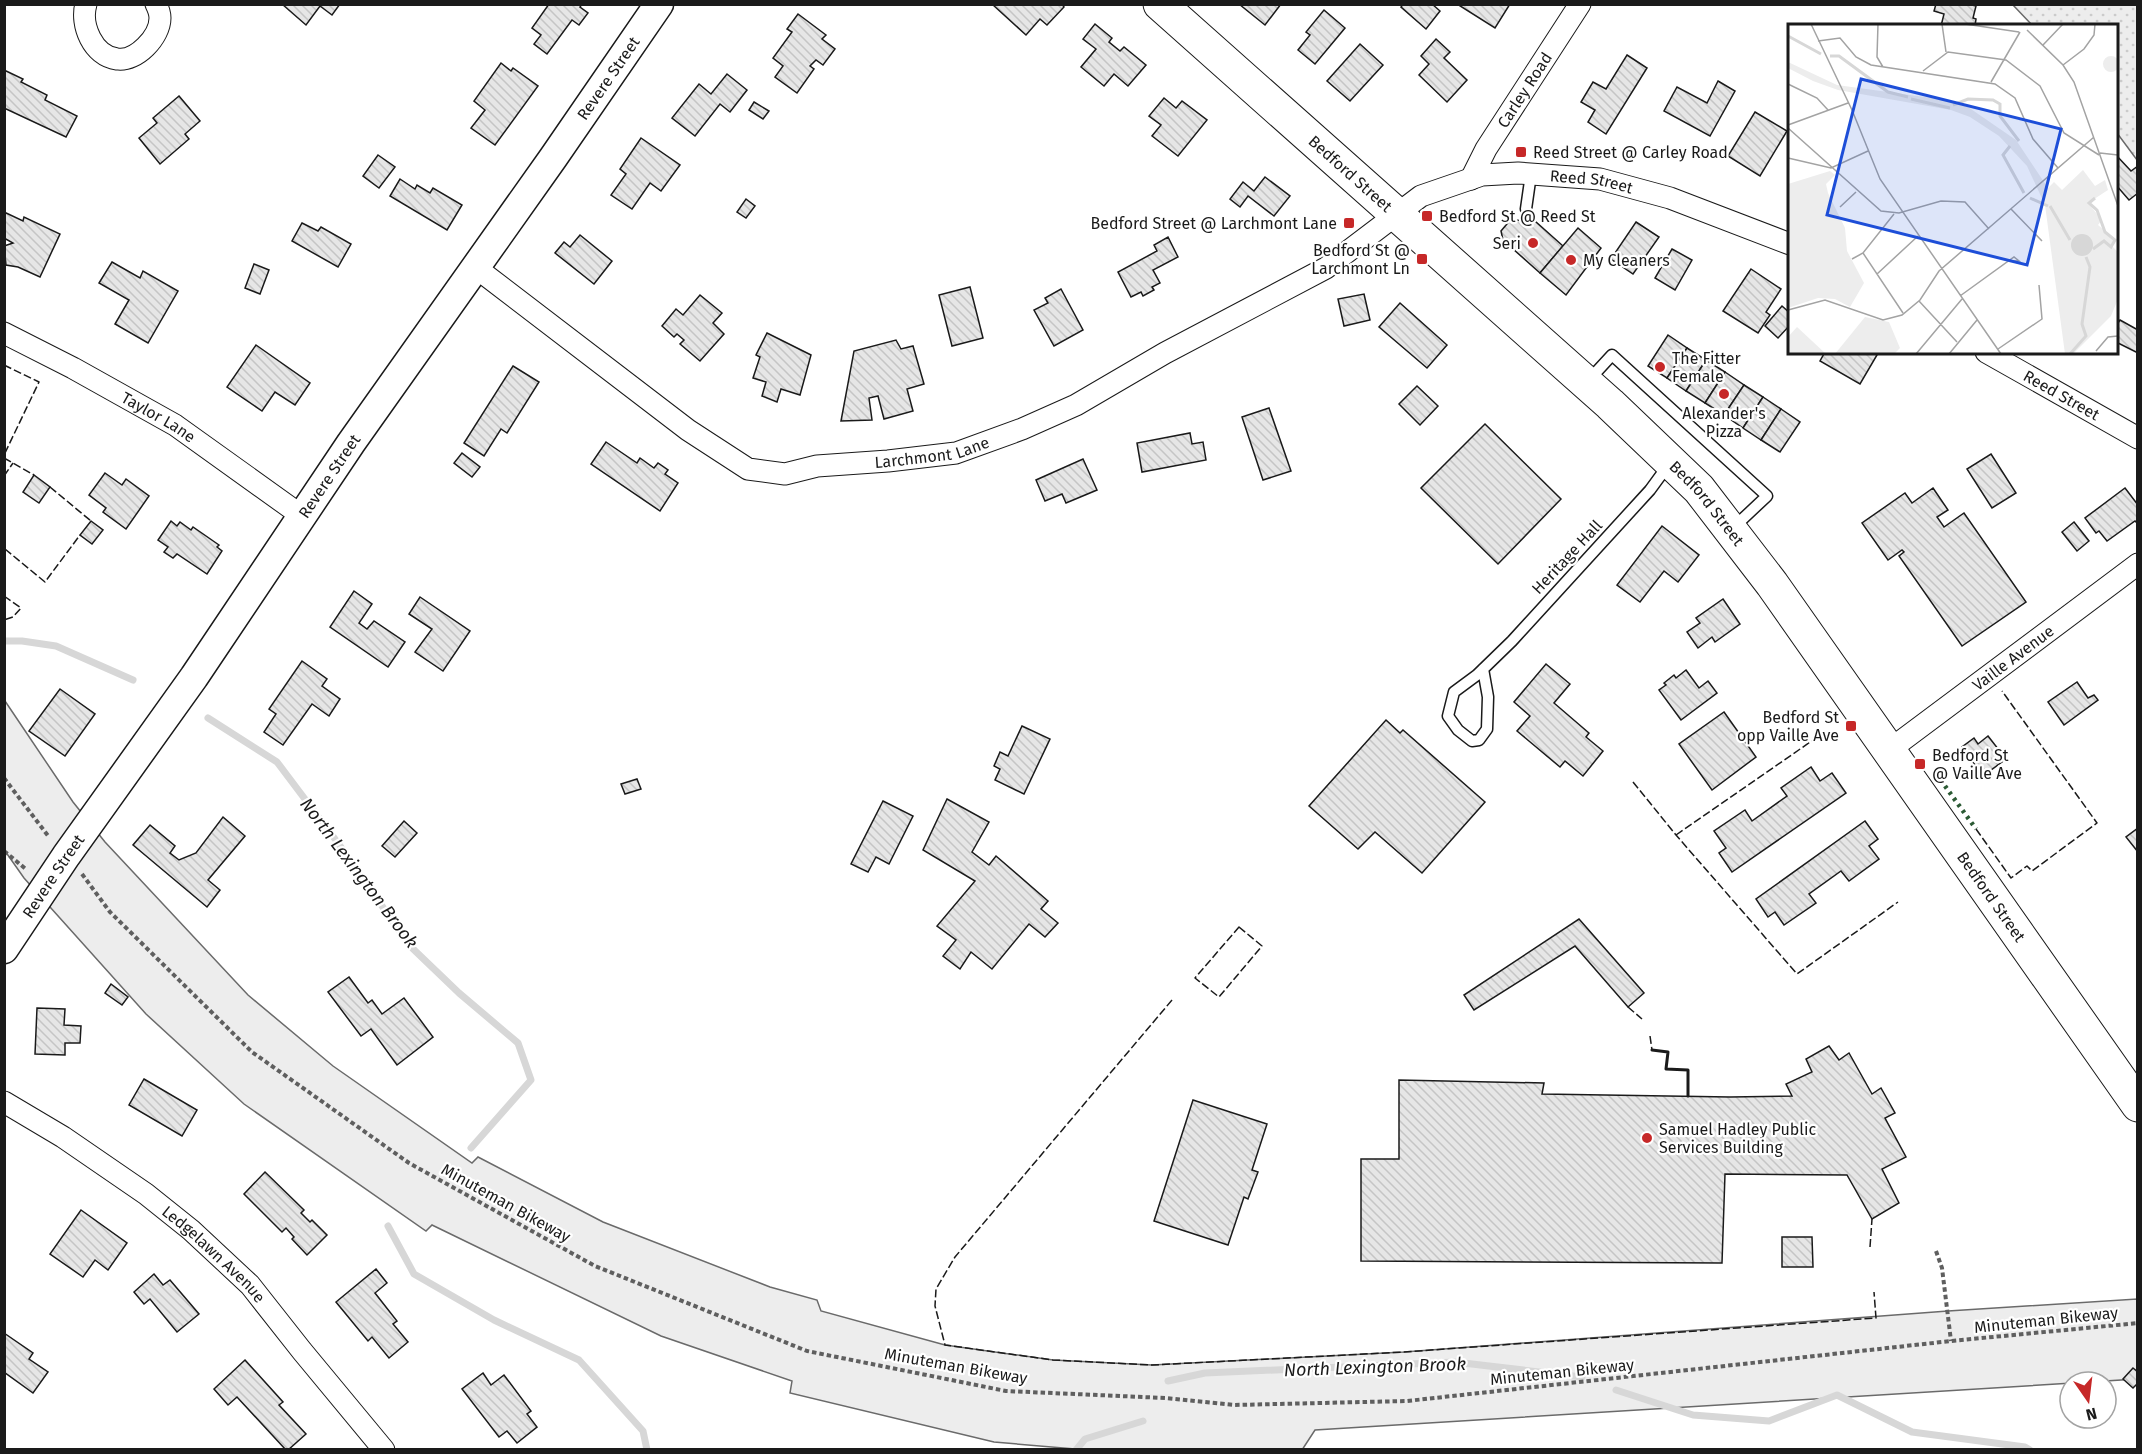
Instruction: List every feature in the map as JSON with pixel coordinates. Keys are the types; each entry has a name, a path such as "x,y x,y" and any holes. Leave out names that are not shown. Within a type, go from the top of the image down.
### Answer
{"main road":[{"name":"Bedford Street","path":"1171,8 1395,214 1586,383 1699,489 1772,584 2138,1105"}],"street":[{"path":"86,4 84,23 91,40 98,50 117,59 133,56 152,41 160,19 157,5"},
{"name":"Revere Street","path":"12,932 175,705 351,443 658,4"},
{"name":"Carley Road","path":"1471,179 1486,149 1520,100 1580,4"},
{"name":"Reed Street","path":"1395,214 1421,196 1482,175 1531,174 1600,179 1664,196 1788,243"},
{"name":"Larchmont Lane","path":"475,267 688,430 748,469 785,474 817,466 956,453 1022,429 1076,405 1165,353 1326,268 1395,214"},
{"name":"Taylor Lane","path":"4,333 73,368 175,425 302,516"},
{"name":"Reed Street","path":"1990,354 2138,438"},
{"name":"Vaille Avenue","path":"1888,751 2138,564"},
{"name":"Ledgelawn Avenue","path":"4,1102 63,1137 146,1194 200,1238 250,1285 384,1449"}],"lane":[{"path":"1526,208 1531,174"},
{"path":"1586,383 1612,355 1767,496 1730,530"},
{"name":"Heritage Hall","path":"1483,669 1488,697 1487,729 1479,741 1472,741 1458,730 1448,716 1454,692 1483,669 1512,640 1650,490 1669,463"}],"path":[{"name":"Minuteman Bikeway","path":"4,778 47,835 80,870 110,912 252,1052 409,1163 595,1266 807,1351 1006,1391 1165,1398 1234,1404 1407,1401 1951,1341 2138,1323"},
{"path":"4,851 32,874"},
{"path":"1936,1251 1942,1268 1951,1341"}],"shaded area":[{"path":"2013,5 2137,5 2137,160 2118,134 2118,24 2031,24"},
{"path":"5,701 73,802 105,842 248,995 333,1066 472,1163 478,1157 603,1222 770,1287 817,1300 821,1311 945,1345 1053,1360 1152,1365 1404,1352 2137,1299 2137,1379 2118,1380 2118,1370 2058,1370 2058,1384 1315,1430 1302,1450 1087,1450 994,1442 790,1393 792,1381 661,1336 432,1225 426,1231 244,1104 146,1014 24,878 5,851"}],"building":[{"path":"282,4 340,4 332,15 320,6 306,25"},
{"path":"549,4 582,4 580,7 588,13 579,25 572,20 547,54 534,44 541,35 532,28"},
{"path":"992,4 1062,4 1064,7 1047,25 1040,19 1026,35"},
{"path":"1239,4 1281,4 1265,25"},
{"path":"1403,4 1432,4 1440,11 1426,29 1401,7"},
{"path":"1457,4 1510,4 1495,28"},
{"path":"1936,4 1976,6 1973,18 1976,19 1975,24 1942,24 1944,14 1934,11"},
{"path":"1324,10 1345,28 1315,64 1298,50 1310,35 1306,32"},
{"path":"798,14 826,35 822,39 835,49 823,65 816,60 810,66 814,69 797,93 775,77 783,66 773,58 792,32 787,29"},
{"path":"1095,24 1112,38 1109,42 1120,51 1124,47 1146,65 1128,86 1114,74 1104,86 1081,67 1096,49 1083,39"},
{"path":"1436,39 1450,52 1444,58 1467,80 1447,102 1419,75 1429,64 1421,56"},
{"path":"1360,44 1383,65 1350,101 1327,81"},
{"path":"1627,55 1647,68 1606,134 1588,122 1595,110 1581,102 1593,82 1606,89"},
{"path":"501,63 511,71 513,68 538,86 495,145 471,128 485,110 474,101"},
{"path":"4,70 23,79 21,82 47,95 45,100 77,116 66,137 4,108"},
{"path":"727,74 747,90 730,112 720,104 695,136 672,118 699,84 711,94"},
{"path":"1718,81 1735,91 1710,136 1664,111 1677,87 1707,103"},
{"path":"179,96 200,121 185,134 189,139 160,164 139,138 157,123 153,118"},
{"path":"1164,98 1176,108 1182,101 1207,120 1178,156 1152,136 1161,125 1149,116"},
{"path":"754,102 769,111 763,119 749,110"},
{"path":"1755,112 1787,131 1760,176 1728,156"},
{"path":"641,138 680,165 661,191 650,183 632,209 611,195 626,174 620,169"},
{"path":"378,155 395,167 379,188 363,176"},
{"path":"2118,157 2131,171 2138,166 2138,193 2129,200 2118,187"},
{"path":"1265,177 1290,196 1274,216 1248,196 1240,207 1230,199 1243,182 1254,191"},
{"path":"400,179 415,189 417,185 430,193 433,188 462,205 447,230 390,196"},
{"path":"746,199 755,206 746,218 737,212"},
{"path":"4,212 23,221 24,217 60,234 40,277 18,267 6,265 4,246 13,243 4,238"},
{"name":"Seri","path":"1512,218 1536,222 1563,246 1540,273 1503,240 1501,231"},
{"path":"1636,222 1659,237 1633,274 1611,259"},
{"path":"302,223 318,231 321,227 351,244 338,267 292,241"},
{"name":"My Cleaners","path":"1578,228 1601,248 1566,295 1540,273"},
{"path":"580,235 612,261 594,284 555,253 564,242 570,247"},
{"path":"1168,237 1178,257 1153,270 1160,283 1152,287 1154,290 1143,296 1141,292 1131,297 1118,272 1157,251 1154,245"},
{"path":"1672,249 1692,260 1675,290 1655,278"},
{"path":"112,262 140,278 143,271 178,291 148,343 115,324 129,300 99,283"},
{"path":"254,264 269,270 260,294 245,288"},
{"path":"1751,269 1781,289 1766,312 1770,315 1758,333 1723,311"},
{"path":"970,287 983,338 952,346 939,295"},
{"path":"1061,289 1083,330 1054,346 1034,310 1048,303 1045,298"},
{"path":"1364,294 1370,320 1344,326 1338,299"},
{"path":"700,295 722,313 713,323 724,334 700,361 680,344 684,340 677,334 674,337 662,326 676,309 683,315"},
{"path":"1400,303 1447,345 1427,368 1379,327"},
{"path":"1782,306 1788,311 1788,327 1778,338 1765,326"},
{"path":"2120,320 2138,330 2138,353 2118,343"},
{"path":"767,333 811,355 800,395 781,389 777,402 762,396 766,382 753,378 760,357 756,355"},
{"path":"1668,335 1687,348 1667,378 1648,366"},
{"path":"896,340 901,349 913,346 924,384 907,389 913,411 884,419 878,396 869,398 872,420 841,421 854,351"},
{"path":"256,345 310,383 295,405 275,392 262,411 227,387"},
{"path":"1687,348 1706,360 1686,391 1667,378"},
{"path":"1824,354 1877,355 1860,384 1820,361"},
{"path":"1706,360 1725,372 1705,403 1686,391"},
{"path":"513,366 539,382 507,433 501,429 484,456 464,443"},
{"name":"Alexander's Pizza","path":"1725,372 1744,385 1724,415 1705,403"},
{"path":"1744,385 1763,397 1743,428 1724,415"},
{"path":"1417,386 1438,406 1420,425 1399,404"},
{"path":"1763,397 1781,409 1761,440 1743,428"},
{"path":"1269,408 1291,471 1263,480 1242,417"},
{"path":"1781,409 1800,422 1780,452 1761,440"},
{"path":"1485,424 1561,499 1498,564 1421,488"},
{"path":"1190,433 1192,444 1203,442 1206,460 1142,472 1137,443"},
{"path":"606,442 637,463 640,458 654,468 658,463 668,470 665,474 678,483 660,511 591,464"},
{"path":"462,453 480,467 472,477 454,463"},
{"path":"1991,454 2016,493 1992,508 1967,469"},
{"path":"1083,459 1097,490 1066,503 1062,494 1045,501 1036,480"},
{"path":"105,473 122,485 126,479 149,496 126,529 103,512 106,508 89,495"},
{"path":"34,475 50,487 39,503 23,492"},
{"path":"1933,488 1948,510 1937,517 1944,527 1964,513 2026,602 1962,646 1899,556 1904,552 1902,550 1888,560 1862,523 1905,493 1912,503"},
{"path":"2125,488 2138,505 2138,524 2135,521 2107,541 2099,531 2096,533 2085,518"},
{"path":"91,521 103,530 92,544 80,535"},
{"path":"171,521 177,526 180,522 191,530 193,527 219,545 217,547 222,551 207,574 177,554 173,558 164,552 168,547 158,540"},
{"path":"2074,522 2089,541 2077,551 2062,532"},
{"path":"1662,526 1699,555 1678,582 1664,571 1640,602 1617,585"},
{"path":"354,591 372,604 359,623 367,629 374,621 405,642 388,667 330,627"},
{"path":"420,597 470,631 443,671 415,652 432,629 409,614"},
{"path":"1723,599 1740,624 1715,642 1712,637 1698,648 1687,632 1700,623 1696,618"},
{"path":"302,661 327,679 322,686 340,699 329,716 312,704 283,745 264,732 276,714 269,709"},
{"path":"1546,664 1570,684 1554,703 1589,733 1586,737 1603,751 1583,776 1565,761 1560,767 1517,731 1530,716 1514,702"},
{"path":"1686,670 1699,688 1708,681 1717,693 1681,720 1659,690 1674,675 1676,678"},
{"path":"2077,682 2088,698 2094,695 2098,700 2064,725 2048,702"},
{"path":"60,689 95,714 65,756 29,731"},
{"path":"1724,712 1756,757 1712,790 1679,744"},
{"path":"1386,720 1400,733 1403,730 1485,802 1422,873 1375,832 1358,849 1309,806"},
{"path":"1022,726 1050,739 1024,794 995,780 1000,769 994,766 1000,752 1008,756"},
{"path":"1988,736 2006,759 1983,776 1962,747 1974,738 1978,744"},
{"path":"1811,767 1820,781 1832,773 1846,793 1732,872 1719,853 1726,848 1714,831 1745,810 1752,821 1787,796 1781,788"},
{"path":"637,779 641,789 625,794 621,784"},
{"path":"947,799 989,822 972,852 989,865 996,856 1048,901 1041,909 1058,923 1045,937 1029,924 992,969 971,952 960,969 943,956 956,940 937,926 975,881 923,850"},
{"path":"883,801 913,816 889,864 876,857 868,872 851,864"},
{"path":"223,817 245,836 208,880 220,890 207,907 133,845 150,825 175,846 170,853 179,860 196,853"},
{"path":"404,821 417,833 395,857 382,846"},
{"path":"1865,821 1878,839 1869,846 1879,859 1849,881 1841,871 1809,894 1816,903 1784,925 1775,912 1768,917 1756,899"},
{"path":"2138,828 2138,852 2126,837"},
{"path":"1579,919 1644,993 1628,1007 1575,946 1474,1010 1464,995"},
{"path":"349,977 368,1003 372,1000 382,1014 404,998 433,1037 397,1065 371,1029 361,1036 328,992"},
{"path":"111,984 128,997 122,1005 105,993"},
{"path":"37,1008 65,1009 64,1025 81,1026 80,1043 65,1043 65,1055 35,1054"},
{"name":"Samuel Hadley Public Services Building","path":"1829,1046 1839,1060 1849,1053 1872,1094 1881,1088 1895,1113 1885,1118 1906,1157 1882,1169 1899,1203 1872,1219 1847,1175 1725,1174 1722,1263 1361,1261 1361,1159 1399,1159 1399,1080 1544,1083 1542,1094 1792,1096 1786,1084 1812,1072 1806,1059"},
{"path":"144,1079 197,1110 182,1136 129,1105"},
{"path":"1193,1100 1267,1124 1252,1170 1258,1172 1248,1199 1244,1197 1228,1245 1154,1221"},
{"path":"265,1172 304,1210 301,1213 327,1235 307,1255 292,1239 294,1237 286,1228 282,1232 244,1194"},
{"path":"81,1210 127,1243 108,1270 95,1260 83,1277 50,1254"},
{"path":"1782,1237 1812,1237 1813,1267 1782,1267"},
{"path":"376,1269 387,1283 375,1293 397,1321 393,1324 408,1342 389,1358 372,1337 368,1341 336,1302"},
{"path":"154,1274 163,1285 170,1280 199,1314 177,1332 150,1299 144,1304 134,1292"},
{"path":"4,1333 33,1353 29,1359 48,1372 33,1393 4,1372"},
{"path":"245,1360 283,1402 279,1405 306,1434 288,1450 237,1397 228,1405 214,1389"},
{"path":"2133,1368 2138,1372 2138,1383 2133,1388 2123,1379"},
{"path":"483,1373 491,1385 504,1375 531,1411 527,1414 537,1427 517,1443 507,1431 499,1437 462,1389"}],"waterway":[{"name":"North Lexington Brook","path":"4,641 56,646 133,680"},
{"name":"North Lexington Brook","path":"208,718 277,762 338,843 410,946 459,993 518,1043 531,1080 471,1148"},
{"name":"North Lexington Brook","path":"388,1226 414,1274 494,1320 579,1360 643,1431 647,1450"},
{"name":"North Lexington Brook","path":"1168,1381 1205,1373 1455,1362 1582,1377"},
{"name":"North Lexington Brook","path":"1616,1390 1693,1415 1769,1421 1837,1395 1912,1432 2025,1447 2030,1450"},
{"name":"North Lexington Brook","path":"1076,1450 1085,1439 1143,1421"}],"hedge":[{"path":"1945,786 1976,829"}],"fence":[{"path":"4,365 39,382 4,455"},
{"path":"4,458 34,475"},
{"path":"4,476 13,463"},
{"path":"50,487 91,521"},
{"path":"5,549 45,582 80,535"},
{"path":"4,596 21,608 13,617 4,620"},
{"path":"1976,829 2011,878 2027,866 2032,871 2097,823 2002,691"},
{"path":"1676,835 1816,738"},
{"path":"1633,782 1797,974 1898,902"},
{"path":"1239,927 1262,946 1219,997 1195,978 1239,927"},
{"path":"1172,1000 955,1257 936,1289 935,1306 945,1345 1053,1360 1152,1365 1404,1352 1876,1318 1874,1292"},
{"path":"1628,1007 1642,1019"},
{"path":"1650,1036 1652,1050"},
{"path":"1870,1247 1872,1219"}],"wall":[{"path":"1652,1050 1668,1052 1666,1069 1688,1070 1688,1096"}],"place":[{"name":"Reed Street @ Carley Road","path":"1521,152"},
{"name":"Bedford St @ Reed St","path":"1427,216"},
{"name":"Bedford Street @ Larchmont Lane","path":"1349,223"},
{"name":"Seri","path":"1533,243"},
{"name":"Bedford St @ Larchmont Ln","path":"1422,259"},
{"name":"My Cleaners","path":"1571,260"},
{"name":"The Fitter Female","path":"1660,367"},
{"name":"Alexander's Pizza","path":"1724,394"},
{"name":"Bedford St opp Vaille Ave","path":"1851,726"},
{"name":"Bedford St @ Vaille Ave","path":"1920,764"},
{"name":"Samuel Hadley Public Services Building","path":"1647,1138"}]}
